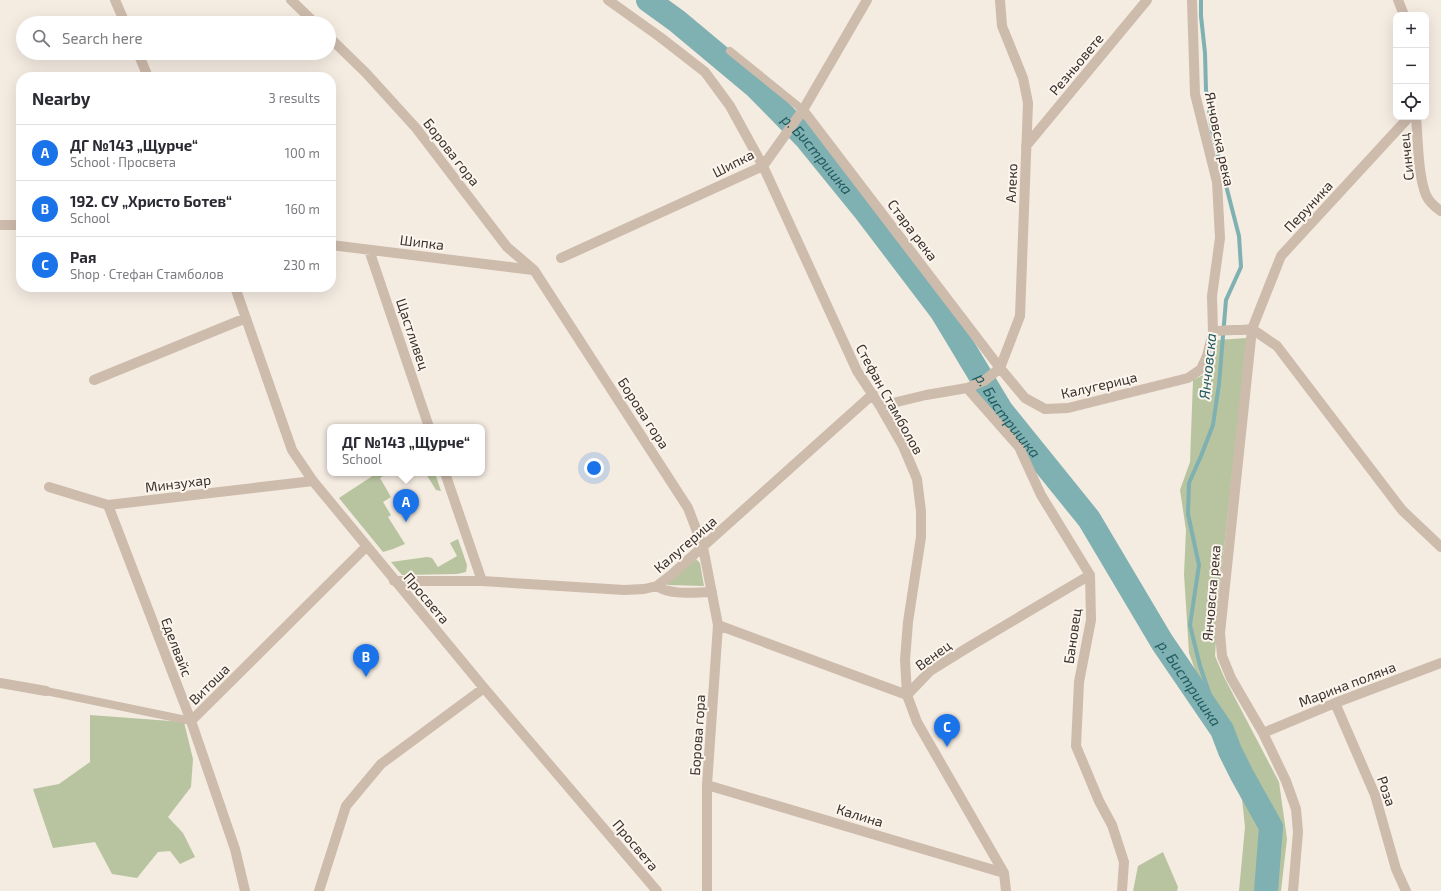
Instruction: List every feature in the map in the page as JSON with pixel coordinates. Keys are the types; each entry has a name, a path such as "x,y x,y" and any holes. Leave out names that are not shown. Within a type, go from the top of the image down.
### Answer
{"street":[{"path":"115,0 122,16"},
{"path":"292,0 308,16"},
{"name":"Стефан Стамболов","path":"608,0 660,36 705,72 730,106 763,166 843,344 857,371 873,394 903,446 917,479 921,511 921,537 908,622 905,660 908,695 917,722 1004,873 1006,891"},
{"name":"Шипка","path":"561,258 763,166 801,113 867,0"},
{"name":"Алеко","path":"1000,0 1002,26 1023,78 1028,103 1020,316 1000,368"},
{"name":"Резньовете","path":"1026,146 1147,0"},
{"name":"Янчовска река","path":"1192,0 1195,94 1217,182 1220,238 1212,296 1217,331"},
{"path":"1398,0 1403,12"},
{"name":"Борова гора","path":"336,44 366,73 416,128 507,247 534,270 688,508 703,547 718,625 707,785 707,891"},
{"path":"141,60 146,72"},
{"name":"Стара река","path":"801,113 1000,368"},
{"name":"Перуника","path":"1248,329 1281,256 1406,120"},
{"name":"Синчец","path":"1416,120 1422,182 1426,197 1441,211"},
{"path":"0,225 16,225"},
{"name":"Шипка","path":"336,246 534,270"},
{"name":"Щастливец","path":"369,250 428,424"},
{"name":"Просвета","path":"237,292 292,450 313,481 394,581 657,891"},
{"path":"94,380 246,318"},
{"path":"1217,331 1248,329 1277,346 1402,510 1441,547"},
{"name":"Янчовска река","path":"1248,329 1220,633 1222,656 1231,678 1263,733 1286,782 1296,809 1298,832 1293,891"},
{"name":"Калугерица","path":"1000,368 1025,398 1045,409 1068,408 1188,378 1201,369 1208,356 1217,331"},
{"path":"880,406 926,395 968,388 984,381 1000,368"},
{"name":"Бановец","path":"968,388 1019,447 1042,495 1090,575 1091,620 1079,682 1076,746 1099,802 1112,825 1124,862 1122,891"},
{"name":"Калугерица","path":"394,581 482,581 624,590 644,589 657,586 703,547 873,394"},
{"path":"446,476 482,581"},
{"name":"Минзухар","path":"49,487 108,505 313,481"},
{"name":"Еделвайс","path":"108,505 191,721 235,849 245,891"},
{"name":"Витоша","path":"191,721 367,546"},
{"name":"Венец","path":"908,695 930,672 967,648 1090,575"},
{"path":"657,586 664,590 682,592 712,592"},
{"path":"718,625 908,695"},
{"name":"Марина поляна","path":"1263,733 1335,703 1441,663"},
{"name":"Витоша","path":"0,683 46,690"},
{"path":"319,891 346,806 381,764 484,688"},
{"name":"Роза","path":"1335,703 1375,795 1396,869 1406,891"},
{"name":"Калина","path":"707,785 1004,873"}],"lane":[{"path":"730,51 801,113"},
{"name":"Витоша","path":"46,690 191,721"}],"green space":[{"path":"1247,338 1219,594 1215,656 1224,677 1279,782 1287,839 1281,891 1239,891 1245,827 1242,799 1189,653 1184,574 1186,530 1180,490 1190,462 1193,380 1207,373 1217,340"},
{"path":"372,476 383,476 380,478 391,497 383,502 391,515 388,517 405,544 383,552 339,498"},
{"path":"427,476 436,476 441,491 436,490"},
{"path":"458,539 467,565 466,572 457,574 402,575 391,562 427,557 432,558 438,567 457,556 450,543"},
{"path":"696,559 700,563 704,586 668,585 667,583"},
{"path":"90,715 184,722 193,759 191,787 168,817 183,833 195,857 180,864 170,851 158,852 137,878 112,874 95,842 53,848 33,789 59,784 90,762"},
{"path":"1163,852 1178,887 1177,891 1133,891 1138,866"}],"waterway":[{"name":"р. Бистришка","path":"648,0 677,21 756,87 805,137 866,212 942,312 1001,410 1089,519 1162,642 1222,730 1230,751 1242,775 1271,827 1266,891"},
{"name":"Янчовска","path":"1201,0 1206,90 1212,131 1239,236 1241,267 1226,300 1219,384 1213,425 1189,483 1188,514 1199,565 1190,625 1200,666 1222,730"}],"place":[{"name":"ДГ №143 „Щурче“","path":"406,522"},
{"name":"192. СУ „Христо Ботев“","path":"366,677"},
{"name":"Рая","path":"947,747"}]}
